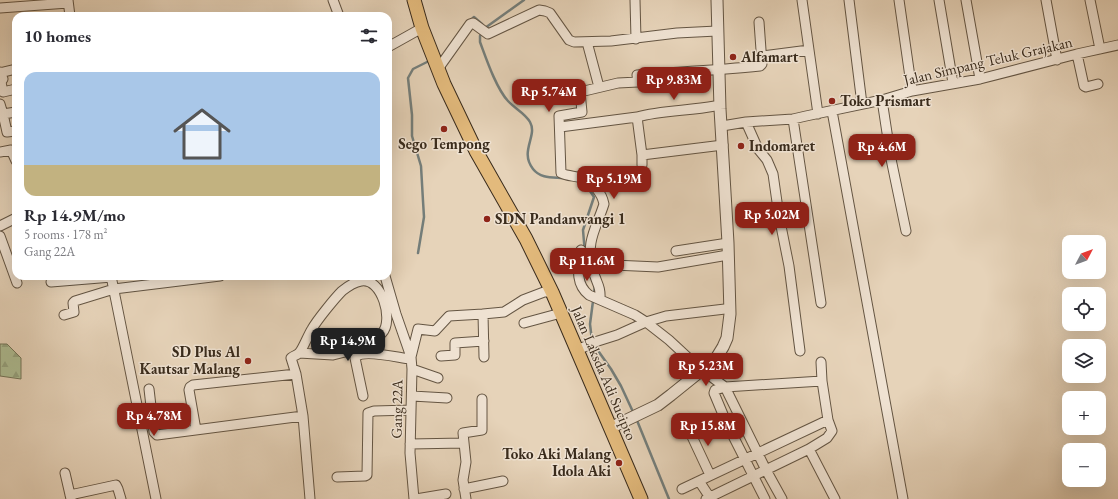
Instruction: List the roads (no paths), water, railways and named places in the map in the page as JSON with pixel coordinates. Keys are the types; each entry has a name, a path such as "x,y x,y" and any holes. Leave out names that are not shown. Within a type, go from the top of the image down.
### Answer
{"main road":[{"name":"Jalan Laksda Adi Sucipto","path":"414,0 422,28 438,69 476,151 526,239 561,313 583,348 610,428 641,499"}],"street":[{"path":"333,0 338,12"},
{"path":"635,0 636,39"},
{"path":"610,428 630,419 672,395 702,370 712,364 727,338 730,314 719,70 718,0"},
{"path":"802,0 818,114"},
{"path":"849,0 862,104"},
{"path":"899,0 912,91"},
{"path":"939,0 953,83"},
{"path":"966,0 980,79"},
{"path":"1046,0 1057,60"},
{"path":"1090,0 1100,49"},
{"path":"0,8 68,1 69,12"},
{"path":"438,69 470,24 473,23 488,34 539,10 550,13 570,40 574,42 636,39 676,33 718,31"},
{"path":"580,92 618,83 638,82 638,75 760,66 762,64 762,56 759,22"},
{"path":"392,45 422,28"},
{"path":"587,42 599,87"},
{"name":"Jalan Simpang Teluk Grajakan","path":"722,126 746,122 792,119 818,114 882,100 912,91 980,79 1077,54 1118,46"},
{"path":"762,56 809,50"},
{"path":"1077,54 1084,86 1086,87 1098,84"},
{"path":"12,70 0,73 3,79 1,82 2,95 12,91"},
{"path":"562,90 578,88 580,92 582,112 559,116 562,173 583,178 590,182 604,199 603,209 592,234 590,245 591,264 593,272 599,283 601,292 600,300"},
{"path":"882,100 891,159 906,232"},
{"path":"0,104 7,132 12,131"},
{"path":"560,127 715,106"},
{"path":"832,111 902,499"},
{"path":"3,114 12,113"},
{"path":"637,117 642,165"},
{"path":"792,119 821,303"},
{"path":"746,122 758,149 767,160 773,174 790,274 800,351"},
{"path":"642,155 723,145"},
{"path":"0,152 11,150 12,152"},
{"path":"0,226 12,220"},
{"path":"0,236 12,269"},
{"path":"676,251 728,243"},
{"path":"581,250 579,280 581,286 589,295 635,315 646,322 702,370 725,387 782,499"},
{"path":"591,264 658,267 728,255"},
{"path":"51,282 71,280"},
{"path":"112,280 156,499"},
{"path":"64,315 74,312 73,303 75,301 114,289 187,280"},
{"path":"299,353 313,327 343,291 352,284 362,280 378,287 382,295 386,312 386,328 382,333 345,352 333,355 299,353 291,358 296,374 303,416 310,499"},
{"name":"Gang 22A","path":"386,280 411,358 412,396 410,444 415,499"},
{"path":"362,396 355,358 361,353 411,358 418,329 435,332 449,316 504,312 523,300 544,292 552,292"},
{"path":"583,348 646,322 671,315 725,309"},
{"path":"524,324 561,313"},
{"path":"483,314 484,357"},
{"path":"441,356 455,355 455,343 484,341"},
{"path":"699,481 710,498 809,449 830,436 832,431 828,420 822,381 821,362"},
{"path":"412,369 438,378"},
{"path":"196,430 189,390 193,385 296,374"},
{"path":"765,499 714,396 714,392 715,390 725,387 822,381"},
{"path":"149,389 154,432 157,435 303,416"},
{"path":"412,396 447,398"},
{"path":"466,499 462,480 466,462 463,433 482,430 482,398"},
{"path":"337,477 367,475 368,413 374,410 411,410"},
{"path":"682,488 828,420"},
{"path":"688,428 710,475"},
{"path":"410,444 464,443"},
{"path":"809,449 835,499"},
{"path":"65,473 70,497 116,486 120,499"},
{"path":"464,489 503,481"},
{"path":"415,499 446,494"}],"waterway":[{"path":"524,0 485,28 480,36 480,42 499,89 510,104 530,122 532,133 528,156 529,162 533,169 543,176 564,178"},
{"path":"470,21 474,17 482,24"},
{"path":"418,253 424,217 421,166 412,136 412,115 408,78 413,69 427,62"},
{"path":"586,185 594,197 583,230 587,263"},
{"path":"592,341 590,324 595,286"},
{"path":"594,345 621,386 634,414"},
{"path":"636,418 669,499"}],"place":[{"name":"Alfamart","path":"733,57"},
{"name":"Toko Prismart","path":"832,101"},
{"name":"Sego Tempong","path":"444,129"},
{"name":"Indomaret","path":"741,146"},
{"name":"SDN Pandanwangi 1","path":"487,219"},
{"name":"SD Plus Al Kautsar Malang","path":"248,361"},
{"name":"Toko Aki Malang Idola Aki","path":"619,463"}]}
